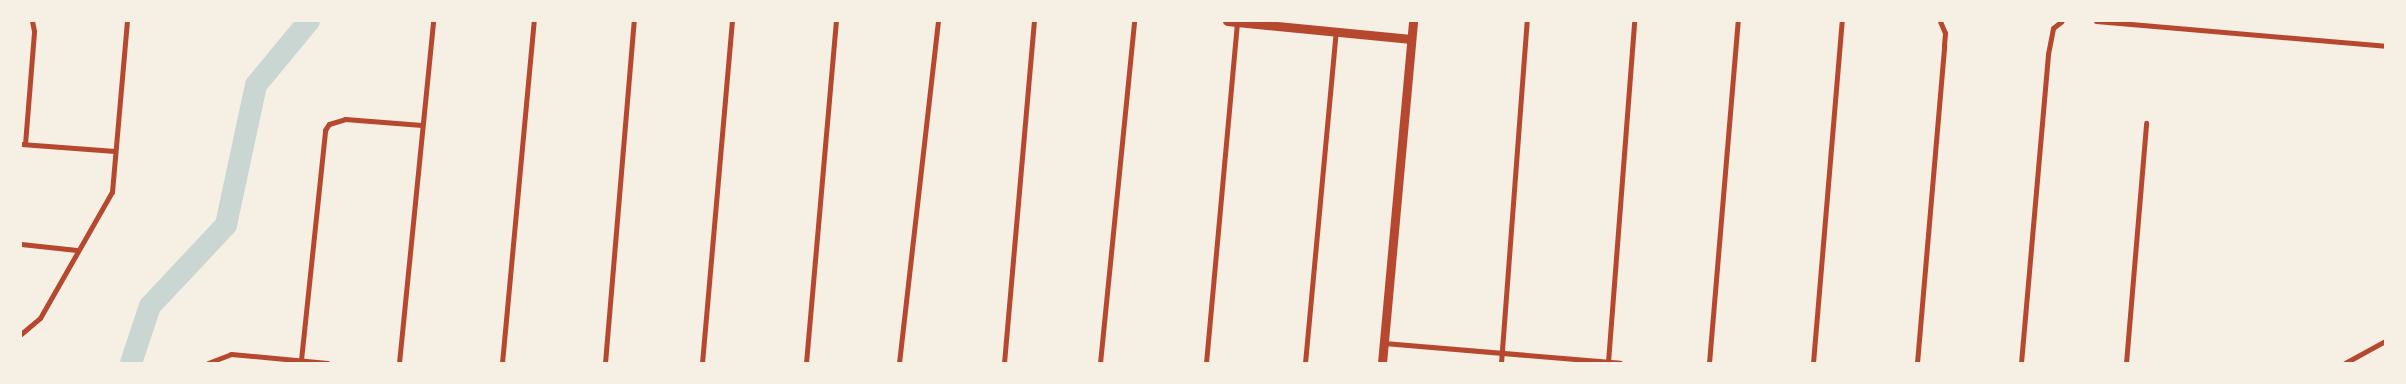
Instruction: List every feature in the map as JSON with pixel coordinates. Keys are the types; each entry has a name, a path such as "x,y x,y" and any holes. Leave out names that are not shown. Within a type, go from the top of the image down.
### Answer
{"street":[{"path":"32,21 34,31 23,144 115,151"},
{"path":"21,334 40,318 112,192 127,21"},
{"path":"399,363 433,21"},
{"path":"502,363 534,21"},
{"path":"605,363 634,21"},
{"path":"702,363 732,21"},
{"path":"806,363 836,21"},
{"path":"899,363 938,21"},
{"path":"1004,363 1034,21"},
{"path":"1100,363 1134,21"},
{"path":"1382,363 1413,21"},
{"path":"1500,363 1527,21"},
{"path":"1608,362 1634,21"},
{"path":"1709,363 1738,21"},
{"path":"1813,363 1842,21"},
{"path":"1917,363 1945,32 1940,21"},
{"path":"2021,363 2048,54 2052,28 2062,21"},
{"path":"2096,21 2385,46"},
{"path":"1206,363 1231,22 1411,39"},
{"path":"1305,363 1336,32"},
{"path":"301,360 325,130 329,124 345,119 422,125"},
{"path":"2126,363 2146,123"},
{"path":"21,244 78,250"},
{"path":"2345,363 2385,341"},
{"path":"1384,342 1620,363"},
{"path":"208,363 231,354 328,363"}],"waterway":[{"path":"131,363 150,306 226,225 256,85 309,21"}]}
